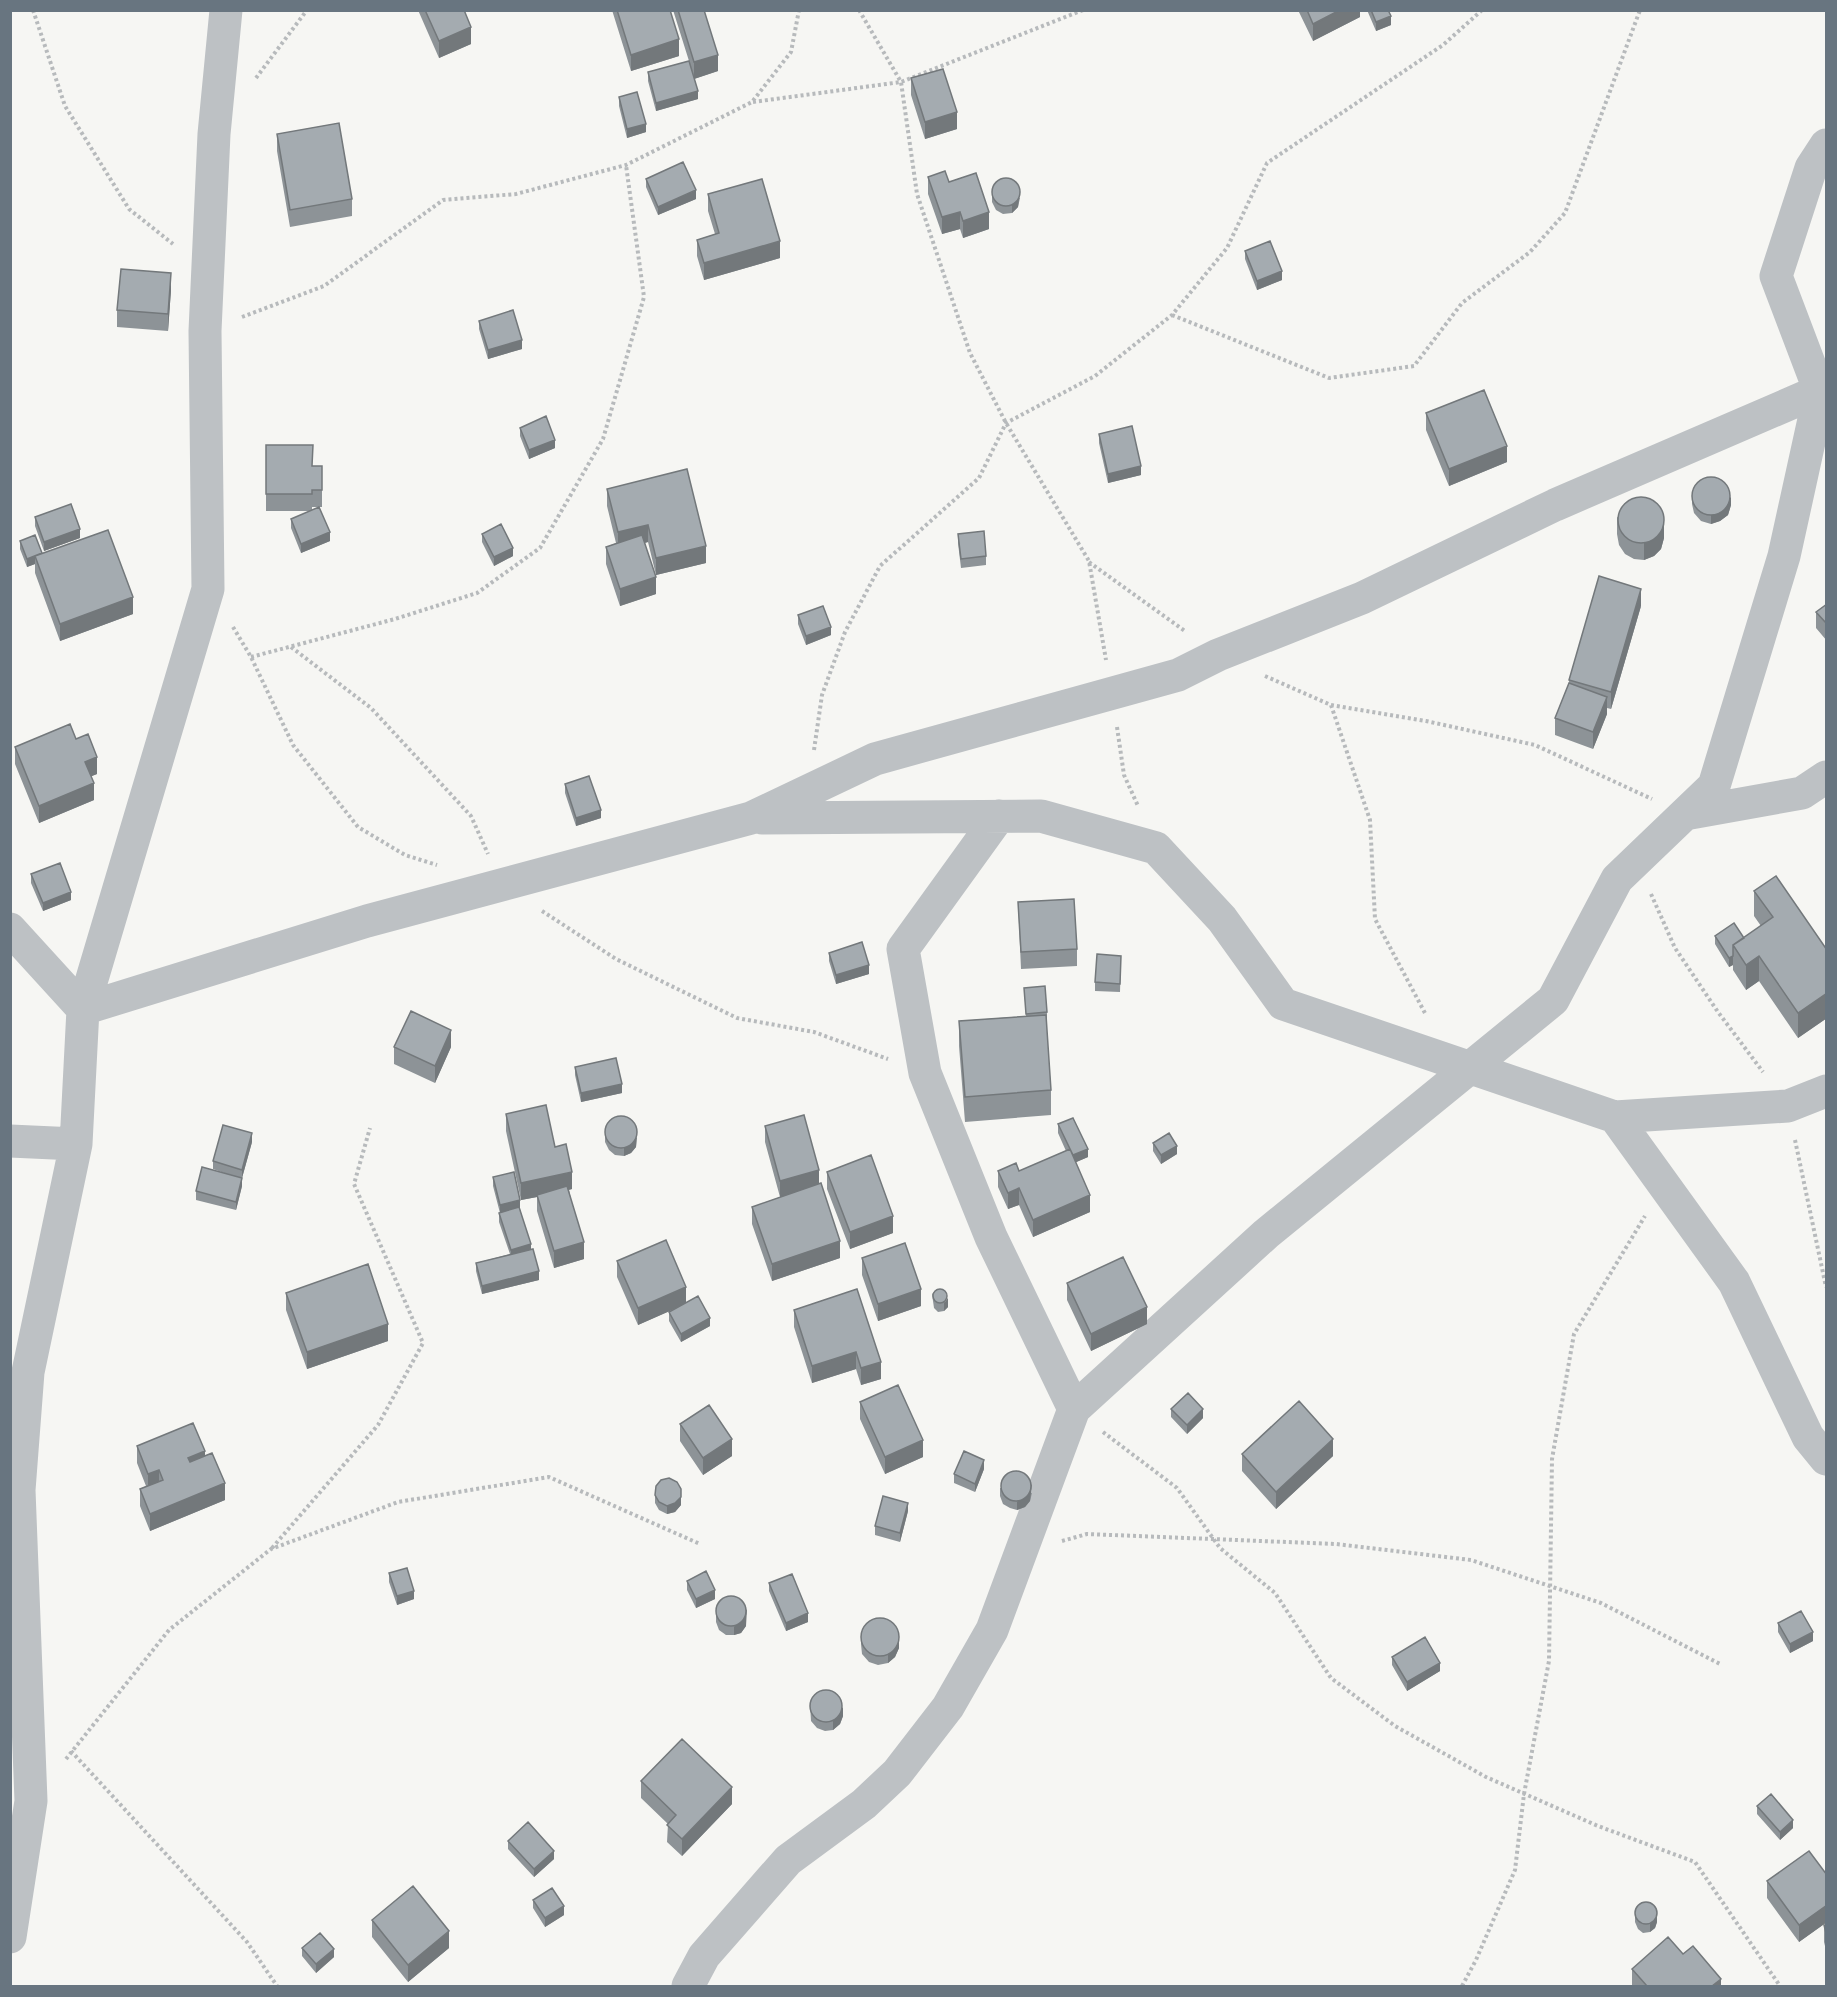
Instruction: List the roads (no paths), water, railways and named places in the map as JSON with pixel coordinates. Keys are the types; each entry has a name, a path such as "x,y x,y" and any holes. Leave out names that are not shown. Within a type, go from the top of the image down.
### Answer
{"street":[{"path":"10,1937 31,1801 15,1485 28,1372 76,1144 82,1009 208,589 205,331 214,134 226,10"},
{"path":"688,1986 704,1956 788,1860 864,1804 897,1773 948,1707 992,1630 1074,1409 1456,1064 1553,1000 1617,879 1714,786 1784,556 1823,390 1776,276 1811,168 1827,145"},
{"path":"82,1009 367,921 751,819 875,759 1178,675 1218,655 1362,598 1555,505 1823,390"},
{"path":"1685,814 1802,793 1827,777"},
{"path":"999,816 903,949 926,1073 991,1237 1074,1409"},
{"path":"751,819 1041,816 1156,848 1222,919 1283,1004 1615,1117 1788,1106 1827,1091"},
{"path":"10,929 82,1009"},
{"path":"1615,1117 1734,1282 1808,1437 1827,1459"},
{"path":"10,1141 76,1144"}]}
